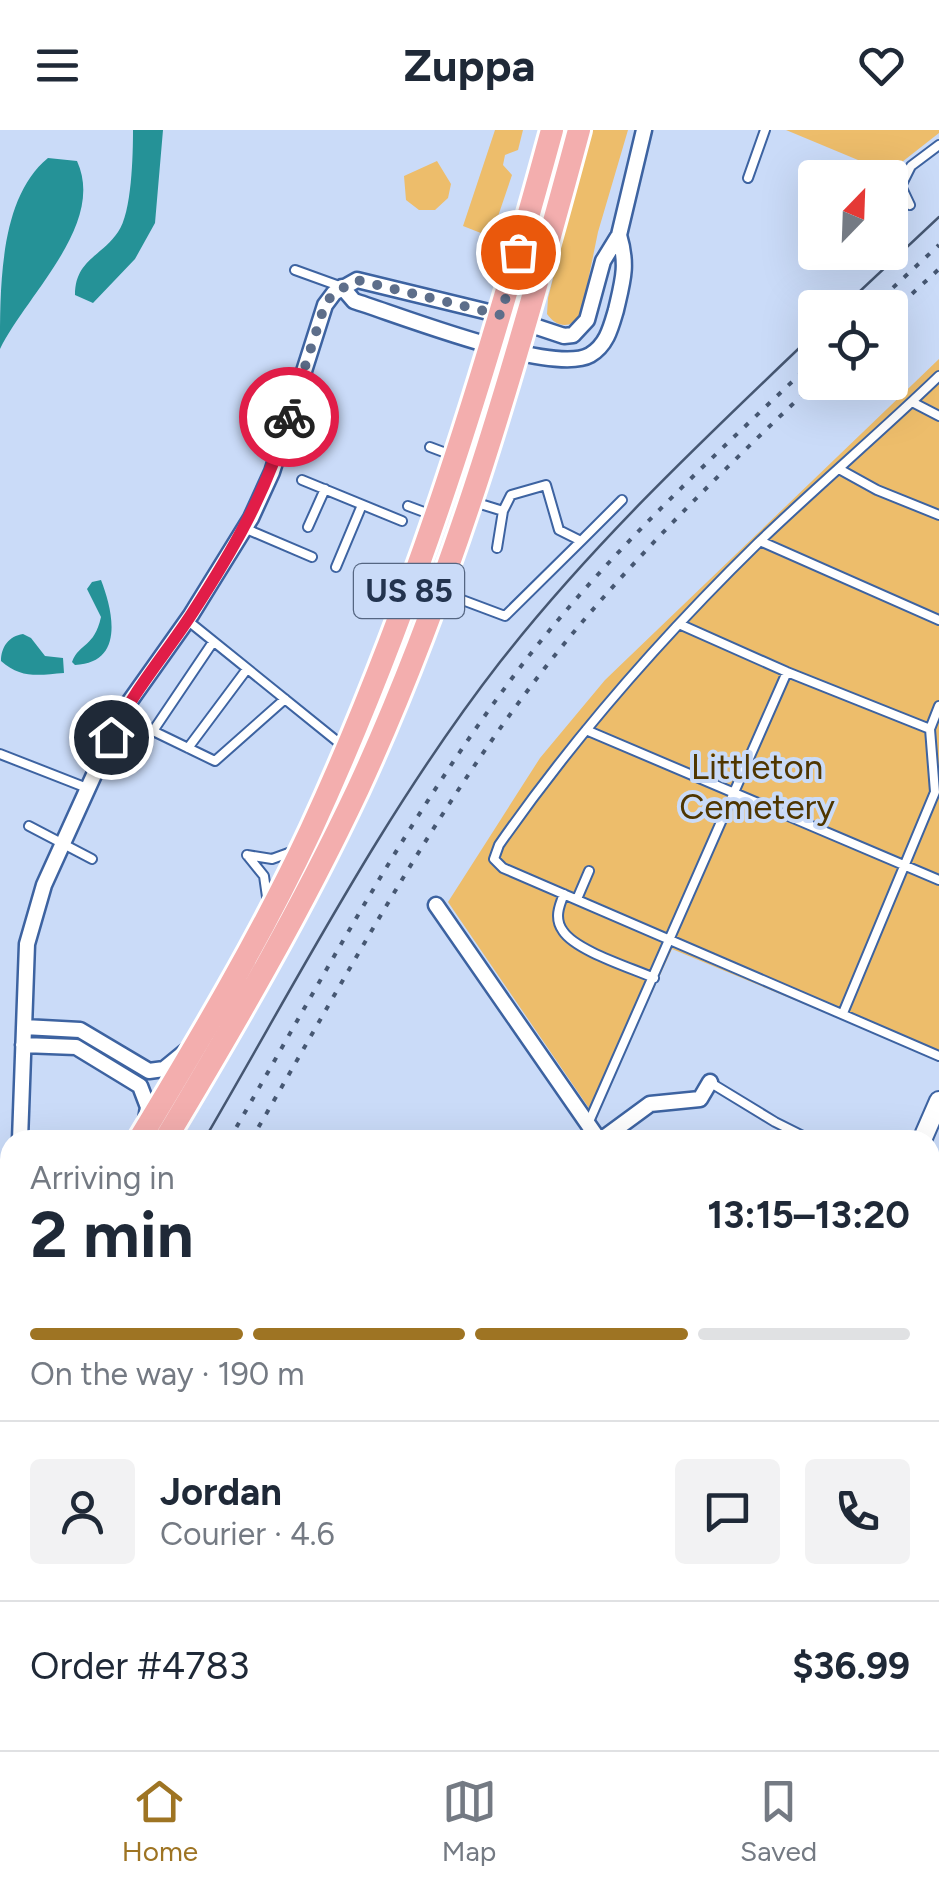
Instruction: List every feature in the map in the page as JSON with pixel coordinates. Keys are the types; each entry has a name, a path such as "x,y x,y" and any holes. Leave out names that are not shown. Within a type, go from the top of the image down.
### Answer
{"highway":[{"name":"US 85","path":"153,1130 303,847 347,749 457,457 552,130"},
{"name":"US 85","path":"154,1130 271,962 357,791 399,692 469,501 518,352 579,130"}],"street":[{"path":"20,1130 28,944 44,884 124,711 244,528 272,472 325,304 342,287 357,280 501,315 564,336 582,330 603,261 619,235 644,130"},
{"path":"342,287 354,301 492,345 567,361 592,354 611,327 627,261 619,235"},
{"path":"436,905 592,1130"},
{"path":"24,1027 80,1030 148,1071 164,1070 198,1041"},
{"path":"23,1045 76,1047 140,1086 148,1107 150,1130"},
{"path":"614,1130 650,1104 696,1102 710,1082"},
{"path":"926,1130 939,1100"}],"lane":[{"path":"748,178 764,130"},
{"path":"910,206 901,186 912,166 939,144"},
{"path":"295,270 342,287"},
{"path":"939,376 760,541 679,624 554,766 499,845 494,859 503,868 939,1056"},
{"path":"912,402 939,416"},
{"path":"430,447 457,457"},
{"path":"839,469 877,490 939,515"},
{"path":"302,480 402,521"},
{"path":"497,548 503,510 511,496 546,485 559,530 581,541"},
{"path":"308,528 325,489"},
{"path":"437,591 505,616 622,500"},
{"path":"469,501 503,510"},
{"path":"336,567 362,505"},
{"path":"408,506 436,517"},
{"path":"244,528 312,557"},
{"path":"760,541 939,620"},
{"path":"384,571 413,582"},
{"path":"187,620 347,749"},
{"path":"679,624 930,729"},
{"path":"153,731 213,642"},
{"path":"188,748 247,668"},
{"path":"588,1124 787,672"},
{"path":"124,711 153,731 215,761 285,699"},
{"path":"843,1013 934,792 930,729 939,706"},
{"path":"586,730 939,880"},
{"path":"0,754 87,788"},
{"path":"30,826 92,859"},
{"path":"269,913 264,876 246,856 272,858 303,847"},
{"path":"577,900 589,872"},
{"path":"564,894 558,908 563,932 576,943 654,978"},
{"path":"710,1082 791,1130"}],"green space":[{"path":"495,130 523,130 518,150 505,155 503,165 512,175 491,237 463,226"},
{"path":"591,130 628,130 598,232 581,315 564,325 547,314 548,298"},
{"path":"786,130 939,130 905,160 858,160"},
{"path":"437,161 451,184 448,198 435,210 419,210 406,200 404,176"},
{"name":"Littleton Cemetery","path":"939,359 939,1060 672,949 595,1117 448,902 540,758 605,680 896,400 908,400 908,389"}],"shaded area":[{"path":"133,130 163,130 155,223 135,259 93,303 75,295 76,283 84,266 123,223 131,183"},
{"path":"48,158 77,161 83,185 81,209 60,258 0,349 3,270 12,218 32,175"},
{"path":"101,580 111,620 108,645 91,662 75,665 75,656 98,627 101,617 87,589 92,582"},
{"path":"23,634 45,656 63,658 64,673 23,673 1,661 7,643"}],"tram line":[{"path":"861,290 939,217"},
{"path":"210,1130 418,776 500,662 612,533 798,349"}],"railway":[{"path":"890,290 939,245"},
{"path":"908,297 939,269"},
{"path":"235,1130 406,835 525,661 627,543 798,376"},
{"path":"257,1130 426,840 544,669 641,556 798,399"}],"way so far":[{"path":"289,417 325,304 342,287 357,280 501,315 518,252"}],"route":[{"path":"111,737 124,711 191,615 251,518 272,472 289,417"}]}
